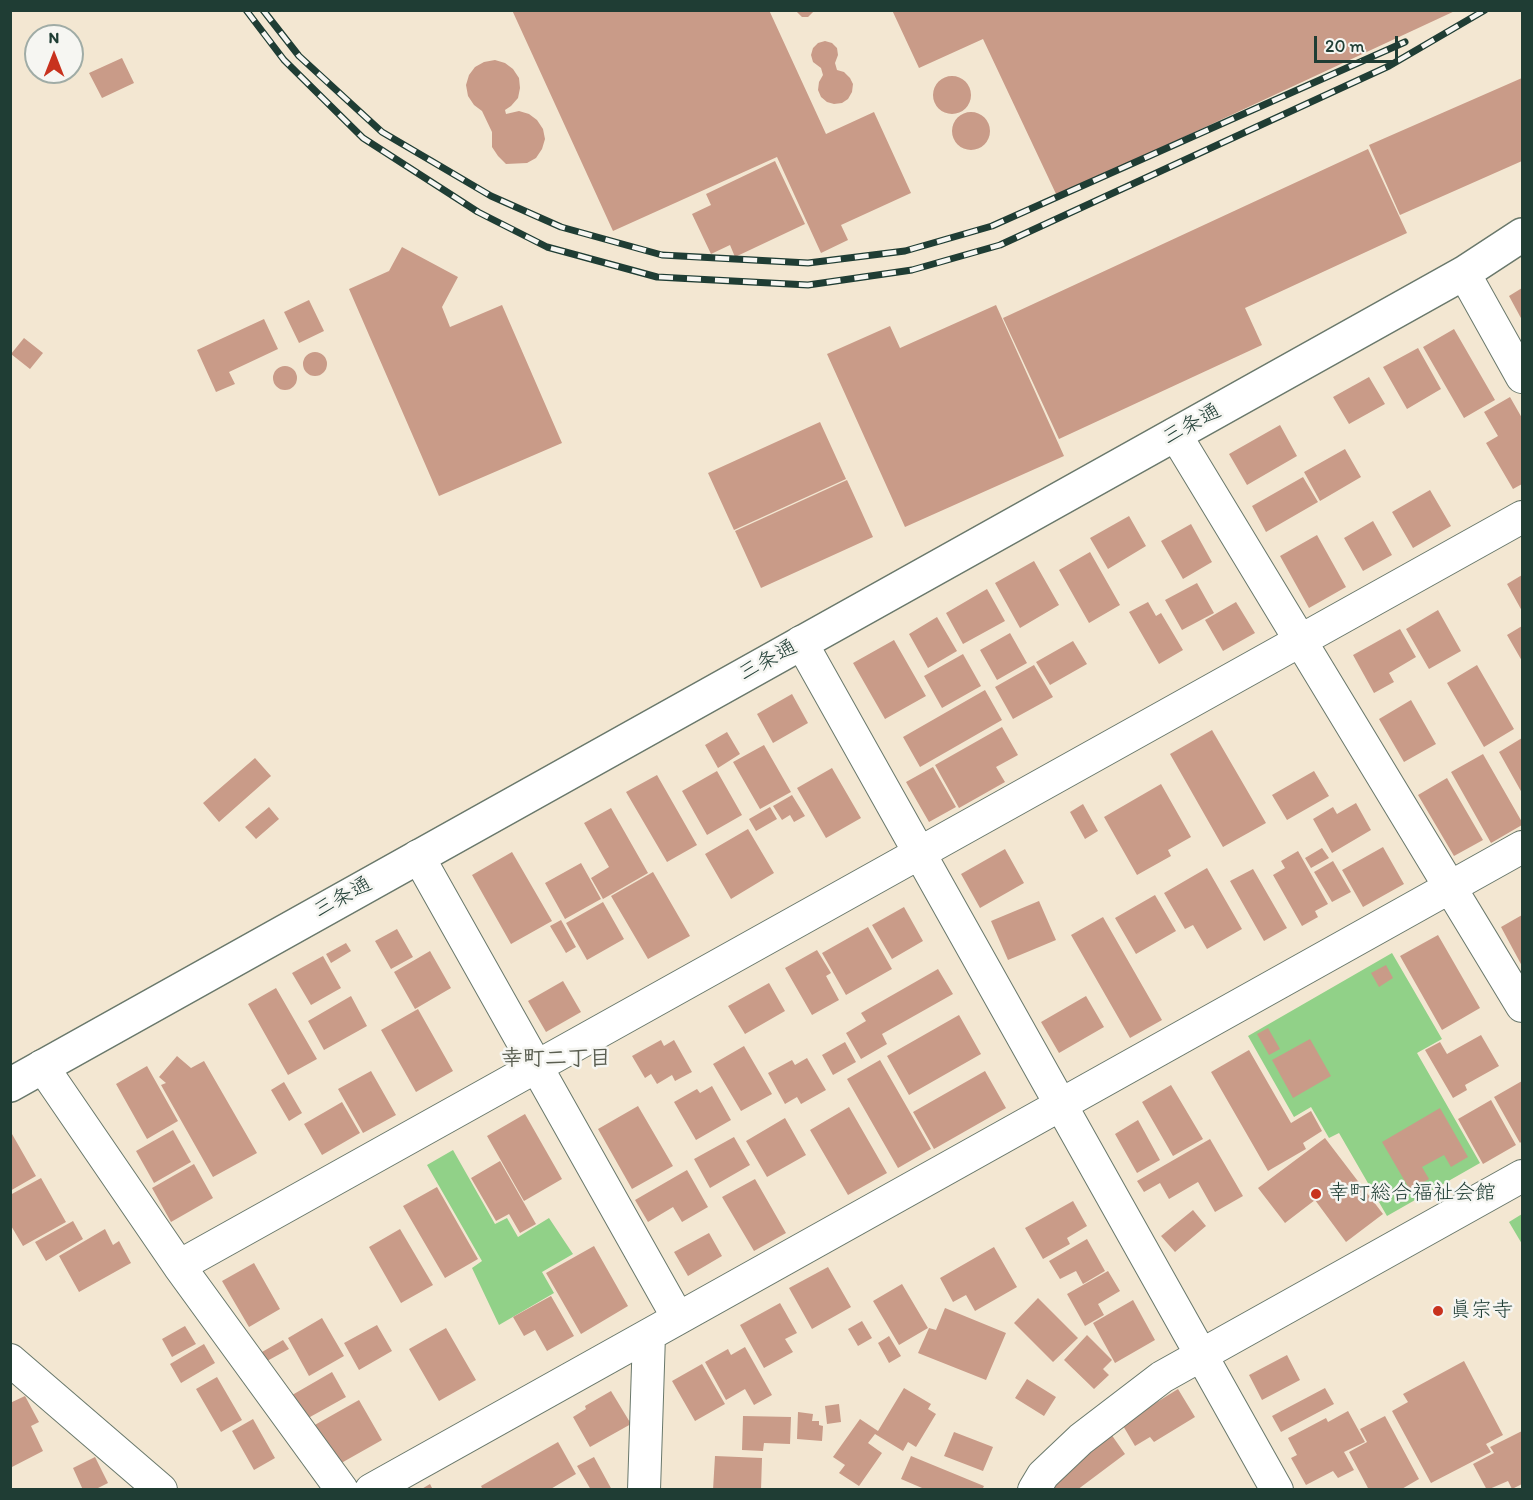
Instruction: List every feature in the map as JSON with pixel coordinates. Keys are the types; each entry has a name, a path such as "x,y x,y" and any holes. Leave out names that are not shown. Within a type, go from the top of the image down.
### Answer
{"street":[{"name":"三条通","path":"10,1085 1464,273 1522,235"},
{"path":"1464,273 1522,377"},
{"path":"1175,434 1522,1006"},
{"path":"179,1266 1522,517"},
{"path":"801,642 1277,1490"},
{"path":"371,1490 1522,847"},
{"path":"418,856 678,1318"},
{"path":"42,1066 179,1266 342,1490"},
{"path":"1034,1490 1043,1475 1081,1439 1162,1377 1522,1176"},
{"path":"644,1490 649,1335"},
{"path":"13,1366 161,1490"}],"green space":[{"path":"1392,953 1442,1039 1417,1053 1480,1163 1387,1216 1339,1133 1329,1138 1311,1107 1294,1117 1248,1036"},
{"path":"453,1150 495,1224 507,1218 518,1237 549,1218 573,1254 542,1272 554,1293 499,1325 472,1268 482,1261 427,1165"},
{"path":"1522,1214 1522,1244 1509,1222"}],"building":[{"path":"512,10 769,10 826,134 874,112 911,193 841,225 848,240 821,253 777,157 613,231"},
{"path":"795,10 815,10 808,17 802,17"},
{"path":"892,10 1457,10 1057,196 983,39 919,68"},
{"path":"825,41 837,48 838,55 835,63 837,70 844,72 853,84 848,99 842,103 827,102 818,90 823,75 821,68 813,62 811,55 818,43"},
{"path":"122,58 134,83 102,98 89,73"},
{"path":"495,60 513,69 519,78 518,98 505,110 506,114 519,111 529,114 543,129 545,139 542,149 536,158 527,163 506,164 498,156 492,147 492,132 482,111 468,96 466,85 475,67"},
{"path":"952,76 966,81 971,95 966,109 952,114 938,109 933,95 938,81"},
{"path":"1522,78 1522,161 1400,215 1369,145"},
{"path":"971,112 978,113 984,118 989,124 989,138 984,144 978,149 971,150 964,149 958,144 953,138 952,131 953,124 958,118 964,113"},
{"path":"1368,149 1407,233 1245,308 1262,345 1059,439 1003,318"},
{"path":"775,161 805,224 735,257 730,245 711,254 692,214 711,205 706,194"},
{"path":"402,247 458,277 442,307 450,327 502,305 562,443 439,496 349,289 389,271"},
{"path":"1522,288 1522,320 1509,296"},
{"path":"309,300 324,331 299,343 284,312"},
{"path":"996,305 1064,456 905,527 827,354 890,326 900,348"},
{"path":"264,319 278,349 229,372 235,384 216,392 197,350"},
{"path":"1454,329 1495,400 1464,418 1423,347"},
{"path":"24,338 43,353 30,369 11,354"},
{"path":"1418,348 1441,389 1407,409 1383,367"},
{"path":"315,352 323,356 327,364 323,372 315,376 307,372 303,364 307,356"},
{"path":"285,366 293,370 297,378 293,386 285,390 277,386 273,378 277,370"},
{"path":"1369,377 1385,404 1349,424 1333,397"},
{"path":"1510,397 1522,418 1522,484 1513,489 1486,443 1498,436 1484,412"},
{"path":"820,422 846,479 734,530 708,473"},
{"path":"1280,425 1297,456 1247,485 1229,454"},
{"path":"1345,449 1361,477 1320,501 1304,472"},
{"path":"1303,477 1318,502 1266,532 1252,506"},
{"path":"847,480 873,537 761,588 735,531"},
{"path":"1430,490 1451,526 1413,548 1392,512"},
{"path":"1129,516 1146,546 1108,569 1090,538"},
{"path":"1373,521 1392,555 1363,571 1344,538"},
{"path":"1191,524 1212,562 1183,579 1161,541"},
{"path":"1317,535 1346,587 1309,608 1280,556"},
{"path":"1090,552 1120,605 1089,623 1059,570"},
{"path":"1034,561 1059,605 1020,628 995,583"},
{"path":"1522,575 1522,611 1507,584"},
{"path":"1197,583 1214,613 1182,630 1165,600"},
{"path":"987,589 1005,621 963,644 946,613"},
{"path":"1148,602 1156,616 1161,613 1183,650 1159,664 1129,612"},
{"path":"1236,602 1255,633 1223,651 1205,620"},
{"path":"1438,610 1461,651 1429,669 1406,629"},
{"path":"937,617 957,651 928,668 909,634"},
{"path":"1522,626 1522,661 1507,635"},
{"path":"1400,629 1416,657 1389,673 1394,682 1374,693 1353,655"},
{"path":"1010,633 1027,663 997,680 980,650"},
{"path":"894,640 926,696 885,719 853,663"},
{"path":"1073,641 1087,664 1050,685 1036,662"},
{"path":"963,654 981,686 942,708 924,676"},
{"path":"1034,665 1053,697 1013,719 995,687"},
{"path":"1477,665 1514,729 1484,747 1447,683"},
{"path":"985,690 1002,720 920,767 903,737"},
{"path":"792,694 808,723 773,743 757,714"},
{"path":"1411,700 1436,744 1404,762 1379,719"},
{"path":"1002,727 1018,755 996,767 1005,782 959,808 935,765"},
{"path":"1212,730 1266,823 1223,847 1170,754"},
{"path":"727,732 740,754 718,768 705,745"},
{"path":"1522,738 1522,793 1499,752"},
{"path":"764,745 791,792 760,809 733,762"},
{"path":"1483,754 1522,822 1522,825 1491,843 1451,772"},
{"path":"255,758 271,776 219,822 203,803"},
{"path":"933,767 956,807 929,822 906,782"},
{"path":"832,768 861,818 826,838 797,788"},
{"path":"717,771 742,815 707,835 682,791"},
{"path":"1314,771 1329,796 1287,820 1272,795"},
{"path":"657,775 697,845 667,862 626,792"},
{"path":"1447,778 1483,840 1454,856 1418,795"},
{"path":"1161,784 1191,837 1168,850 1171,856 1137,875 1104,817"},
{"path":"792,795 805,816 794,822 790,815 782,820 773,806"},
{"path":"1356,803 1371,830 1332,853 1313,819 1333,807 1337,814"},
{"path":"1083,804 1098,831 1085,839 1070,812"},
{"path":"269,807 279,819 256,839 245,827"},
{"path":"770,807 777,819 756,831 749,819"},
{"path":"611,808 648,873 603,899 591,878 609,867 584,823"},
{"path":"748,829 774,873 731,899 705,854"},
{"path":"1383,847 1404,884 1363,907 1342,870"},
{"path":"1322,848 1329,858 1311,868 1305,858"},
{"path":"1005,849 1024,883 980,908 961,874"},
{"path":"1298,851 1328,904 1315,911 1318,917 1302,926 1273,875 1285,868 1281,861"},
{"path":"512,852 552,921 511,944 472,875"},
{"path":"1333,861 1351,892 1332,902 1314,872"},
{"path":"581,863 601,899 565,919 545,883"},
{"path":"1207,868 1242,929 1207,949 1193,925 1185,929 1164,893"},
{"path":"1253,869 1287,928 1264,941 1230,881"},
{"path":"653,872 690,936 648,959 611,896"},
{"path":"1155,895 1176,931 1136,954 1115,918"},
{"path":"1039,901 1056,940 1008,960 991,921"},
{"path":"603,902 624,939 587,960 566,923"},
{"path":"904,907 923,941 892,959 872,925"},
{"path":"1522,915 1522,966 1501,927"},
{"path":"1103,917 1162,1020 1130,1038 1071,935"},
{"path":"561,920 576,947 566,953 550,926"},
{"path":"868,927 892,969 846,995 822,953"},
{"path":"397,929 413,957 391,969 375,941"},
{"path":"1438,935 1480,1008 1442,1030 1400,956"},
{"path":"346,943 351,951 331,963 326,954"},
{"path":"817,950 831,973 826,976 839,1000 812,1015 785,968"},
{"path":"430,951 451,988 415,1009 394,972"},
{"path":"323,956 341,988 311,1005 292,973"},
{"path":"1386,965 1393,978 1379,987 1371,973"},
{"path":"938,969 953,994 882,1034 887,1044 861,1059 846,1033 866,1021 861,1013"},
{"path":"563,981 581,1012 546,1032 528,1001"},
{"path":"769,983 785,1011 745,1034 728,1006"},
{"path":"276,988 317,1059 288,1075 248,1004"},
{"path":"351,996 367,1026 324,1050 308,1021"},
{"path":"1086,996 1104,1027 1059,1053 1041,1022"},
{"path":"418,1009 453,1071 416,1092 381,1030"},
{"path":"959,1015 981,1054 909,1095 887,1056"},
{"path":"1268,1028 1280,1049 1269,1055 1257,1034"},
{"path":"1481,1035 1499,1066 1465,1085 1467,1090 1453,1098 1425,1050 1440,1042 1447,1054"},
{"path":"1310,1039 1331,1076 1293,1098 1272,1060"},
{"path":"661,1040 664,1046 674,1040 692,1072 675,1081 672,1075 657,1084 651,1074 645,1078 632,1056"},
{"path":"845,1042 856,1062 833,1075 822,1055"},
{"path":"744,1046 772,1094 741,1111 713,1064"},
{"path":"1249,1050 1291,1123 1311,1111 1322,1131 1303,1143 1306,1149 1268,1171 1211,1072"},
{"path":"177,1056 191,1068 204,1061 257,1153 213,1177 161,1085 166,1083 159,1077"},
{"path":"807,1058 826,1090 801,1104 797,1097 785,1104 768,1073 792,1060 795,1065"},
{"path":"880,1060 931,1149 898,1168 847,1079"},
{"path":"147,1066 178,1121 147,1139 116,1084"},
{"path":"371,1071 396,1115 363,1133 338,1089"},
{"path":"985,1071 1006,1108 934,1149 913,1112"},
{"path":"1522,1081 1522,1141 1520,1143 1494,1097"},
{"path":"284,1082 302,1113 289,1121 271,1090"},
{"path":"1171,1085 1203,1139 1173,1156 1142,1102"},
{"path":"712,1086 731,1120 696,1140 674,1102 697,1089 700,1093"},
{"path":"1491,1100 1516,1145 1483,1164 1458,1119"},
{"path":"342,1102 360,1133 322,1155 304,1124"},
{"path":"638,1106 673,1166 632,1189 598,1129"},
{"path":"849,1107 887,1173 848,1195 810,1130"},
{"path":"1440,1108 1468,1157 1451,1167 1444,1155 1422,1167 1429,1179 1410,1190 1382,1142"},
{"path":"525,1114 562,1179 524,1201 487,1136"},
{"path":"785,1118 806,1155 767,1177 746,1141"},
{"path":"1138,1120 1160,1160 1137,1173 1115,1134"},
{"path":"173,1130 191,1162 154,1183 136,1151"},
{"path":"12,1134 36,1176 10,1191 10,1135"},
{"path":"734,1137 750,1165 710,1188 694,1159"},
{"name":"幸町総合福祉会館","path":"1325,1138 1383,1214 1346,1242 1315,1200 1285,1223 1258,1188"},
{"path":"1210,1139 1243,1196 1215,1212 1198,1182 1169,1199 1160,1183 1144,1192 1137,1181"},
{"path":"500,1161 536,1224 520,1233 509,1214 496,1221 471,1178"},
{"path":"194,1164 213,1198 171,1222 152,1188"},
{"path":"687,1170 708,1207 682,1222 673,1207 648,1222 635,1200"},
{"path":"41,1178 66,1222 23,1246 10,1224 10,1195"},
{"path":"755,1179 786,1233 754,1251 722,1197"},
{"path":"437,1187 478,1259 445,1278 403,1206"},
{"path":"1073,1201 1087,1226 1067,1238 1070,1244 1043,1259 1025,1228"},
{"path":"1193,1210 1206,1226 1175,1252 1161,1236"},
{"path":"73,1221 83,1239 46,1261 35,1242"},
{"path":"105,1229 113,1245 119,1241 131,1263 79,1292 59,1256"},
{"path":"400,1229 433,1285 401,1303 369,1247"},
{"path":"709,1233 722,1256 688,1276 674,1252"},
{"path":"1087,1239 1105,1271 1083,1284 1076,1271 1060,1279 1049,1261"},
{"path":"594,1246 628,1306 581,1334 546,1273"},
{"path":"994,1247 1017,1287 975,1311 966,1295 953,1302 940,1278"},
{"path":"254,1263 280,1309 249,1327 222,1281"},
{"path":"828,1267 851,1307 812,1329 789,1288"},
{"path":"1108,1271 1120,1291 1098,1304 1104,1315 1085,1326 1067,1294"},
{"path":"902,1284 928,1328 899,1345 873,1301"},
{"path":"551,1296 574,1336 547,1351 535,1330 524,1336 513,1317"},
{"path":"1038,1298 1078,1338 1053,1362 1014,1323"},
{"path":"1133,1300 1155,1340 1115,1363 1093,1323"},
{"path":"780,1303 797,1333 785,1339 793,1352 764,1368 740,1325"},
{"path":"945,1308 1006,1333 986,1380 918,1353 929,1328 936,1330"},
{"path":"322,1318 344,1356 309,1376 288,1338"},
{"path":"862,1321 872,1338 858,1346 848,1329"},
{"path":"377,1325 392,1351 359,1370 344,1343"},
{"path":"185,1326 196,1344 172,1357 162,1339"},
{"path":"446,1328 476,1380 439,1401 409,1349"},
{"path":"1087,1335 1112,1360 1103,1369 1109,1375 1094,1389 1064,1360"},
{"path":"889,1336 901,1356 889,1363 878,1343"},
{"path":"283,1340 289,1349 267,1361 262,1352"},
{"path":"204,1344 215,1363 181,1383 170,1364"},
{"path":"745,1347 772,1395 754,1405 745,1389 726,1400 705,1362 728,1349 731,1355"},
{"path":"1287,1355 1300,1380 1262,1400 1249,1375"},
{"path":"1464,1361 1503,1435 1486,1444 1491,1452 1431,1483 1392,1411 1408,1402 1403,1394"},
{"path":"702,1364 725,1404 695,1421 672,1381"},
{"path":"332,1372 346,1397 301,1422 287,1398"},
{"path":"217,1377 242,1420 221,1432 196,1389"},
{"path":"1027,1379 1056,1397 1044,1416 1015,1398"},
{"path":"904,1388 931,1404 928,1409 936,1414 916,1447 908,1442 903,1451 875,1434 868,1443 882,1453 859,1486 839,1473 845,1465 833,1457 860,1419 878,1431"},
{"path":"1325,1388 1334,1404 1281,1432 1272,1416"},
{"path":"1178,1389 1195,1417 1154,1442 1150,1437 1135,1446 1122,1424"},
{"path":"611,1391 631,1424 590,1447 573,1417 586,1409 585,1406"},
{"path":"25,1396 39,1422 31,1426 43,1451 10,1468 10,1403"},
{"path":"359,1400 382,1440 336,1466 313,1426"},
{"path":"839,1404 841,1422 827,1424 825,1406"},
{"path":"1348,1411 1365,1442 1344,1452 1354,1470 1338,1478 1333,1471 1306,1485 1291,1458 1297,1455 1288,1438 1326,1418 1328,1422"},
{"path":"798,1412 813,1414 812,1421 819,1421 819,1425 823,1426 822,1441 797,1439"},
{"path":"743,1416 791,1417 790,1444 764,1443 763,1451 742,1450"},
{"path":"1385,1416 1419,1479 1400,1490 1369,1490 1349,1452 1367,1442 1360,1429"},
{"path":"253,1419 275,1458 254,1470 232,1431"},
{"path":"1522,1431 1522,1484 1512,1489 1508,1481 1487,1490 1473,1464 1494,1453 1490,1447"},
{"path":"954,1432 993,1447 983,1471 944,1456"},
{"path":"1111,1434 1125,1454 1077,1490 1046,1490 1042,1484"},
{"path":"558,1442 576,1474 549,1490 483,1490 481,1486"},
{"path":"715,1456 762,1458 761,1490 713,1490"},
{"path":"911,1456 984,1486 982,1490 921,1490 922,1488 901,1479"},
{"path":"95,1457 108,1483 94,1490 83,1490 73,1468"},
{"path":"594,1457 612,1490 591,1490 577,1466"},
{"path":"430,1484 433,1490 420,1490"}],"railway":[{"path":"246,10 284,60 363,138 478,212 547,247 657,277 808,285 912,270 1000,245 1389,66 1485,10"},
{"path":"263,10 299,56 382,132 491,196 561,227 662,255 808,263 905,251 992,226 1405,42"}],"place":[{"name":"幸町総合福祉会館","path":"1316,1194"},
{"name":"眞宗寺","path":"1438,1311"}],"district":[{"name":"幸町二丁目","path":"556,1059"}]}
